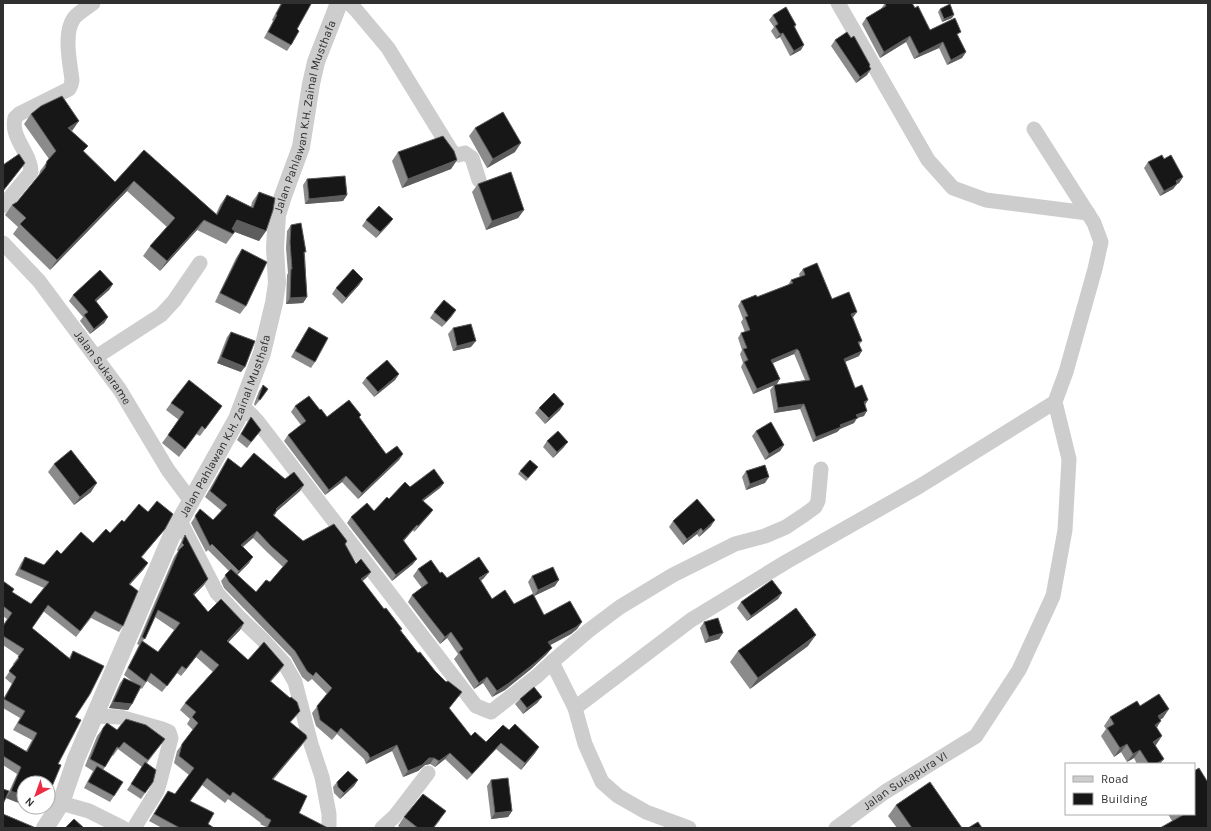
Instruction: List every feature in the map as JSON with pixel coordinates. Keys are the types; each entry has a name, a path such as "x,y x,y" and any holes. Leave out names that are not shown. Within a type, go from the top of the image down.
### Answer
{"street":[{"path":"3,206 31,172 31,167 18,140 14,123 15,118 19,114 69,89 72,80 68,42 69,28 73,19 93,3"},
{"name":"Jalan Pahlawan K.H. Zainal Musthafa","path":"45,828 61,803 76,759 172,535 237,419 262,353 274,303 277,283 275,248 278,215 283,196 301,147 316,62 339,3"},
{"path":"349,3 388,48 452,152 458,155 465,153 472,158 479,180"},
{"path":"838,3 928,160 953,188 986,200 1088,212"},
{"path":"575,708 691,620 786,562 920,486 1055,402 1066,372 1101,242 1094,222 1034,129"},
{"name":"Jalan Sukarame","path":"3,243 39,281 120,390 168,470 191,500"},
{"path":"96,358 161,315 174,301 200,263"},
{"name":"Jalan Sukapura VI","path":"836,828 885,792 976,736 1019,670 1053,596 1065,530 1069,459 1055,402"},
{"path":"242,405 258,422 476,706 491,712 537,676 588,631 620,607 673,575 735,544 765,536 786,527 815,507 818,501 821,469"},
{"path":"180,521 217,593 284,663 295,682 311,744 322,777 329,814 329,828"},
{"path":"552,662 575,708 585,744 602,782 618,796 646,812 680,827"},
{"path":"94,716 120,717 162,729 168,732 171,738 158,786 134,828"},
{"path":"382,828 395,816 428,773"},
{"path":"61,803 88,811 123,828"}],"building":[{"path":"282,3 311,4 297,29 299,31 291,45 268,32"},
{"path":"885,3 912,3 915,8 918,6 930,30 955,18 961,32 957,34 966,52 951,60 943,42 919,54 910,36 884,52 866,18 886,6"},
{"path":"950,4 954,15 944,19 940,9"},
{"path":"786,7 796,25 794,26 804,45 794,51 783,33 780,34 775,26 778,24 773,15"},
{"path":"847,32 851,38 854,36 870,65 869,66 871,69 860,77 835,40"},
{"path":"62,96 79,121 68,128 88,146 83,151 115,182 144,150 217,215 227,195 253,208 259,192 275,198 273,210 266,231 237,220 232,229 235,231 233,234 204,220 167,261 150,246 175,218 134,181 57,260 20,224 26,218 12,205 17,202 45,168 47,161 56,151 31,114 41,106"},
{"path":"503,112 521,143 493,159 475,128"},
{"path":"443,136 454,151 457,160 408,179 398,152"},
{"path":"19,154 25,163 3,191 3,165"},
{"path":"1162,155 1164,159 1171,155 1183,177 1176,181 1177,184 1164,191 1148,162"},
{"path":"511,172 524,210 492,221 478,184"},
{"path":"345,176 347,195 309,199 307,179"},
{"path":"379,206 393,219 380,232 366,220"},
{"path":"301,223 306,252 304,252 307,297 290,298 292,269 290,242 291,225"},
{"path":"242,249 267,262 246,306 220,293"},
{"path":"817,263 832,299 849,292 857,312 851,314 862,341 858,342 862,351 844,359 855,388 862,385 868,400 864,402 867,411 856,415 858,418 816,437 804,404 778,408 774,385 810,380 797,349 771,360 780,379 757,389 744,362 748,360 743,349 747,348 741,333 750,330 745,317 748,316 741,301 756,295 757,297 793,283 791,280 805,275 803,269"},
{"path":"353,269 363,279 346,298 336,288"},
{"path":"100,270 113,284 95,300 108,317 94,329 84,315 88,312 73,295"},
{"path":"444,300 456,310 446,322 434,312"},
{"path":"471,324 476,341 457,346 453,328"},
{"path":"309,327 328,338 315,362 295,351"},
{"path":"231,332 255,341 245,367 221,357"},
{"path":"387,360 399,374 378,392 366,378"},
{"path":"189,380 222,406 205,429 202,426 185,449 168,435 184,412 171,403"},
{"path":"263,385 268,389 260,400 258,399"},
{"path":"554,393 564,404 549,418 539,408"},
{"path":"309,396 327,417 349,400 361,415 359,417 386,454 397,446 403,454 362,493 346,476 329,490 288,435 306,421 295,406"},
{"path":"251,417 261,430 251,442 241,434"},
{"path":"771,422 784,445 769,454 756,431"},
{"path":"558,431 568,442 557,452 547,441"},
{"path":"71,450 97,483 80,497 54,464"},
{"path":"254,453 285,479 294,472 304,485 276,509 277,510 273,515 303,541 334,524 347,541 345,544 356,564 361,559 371,572 361,579 384,609 386,608 402,629 400,630 418,653 420,652 446,682 448,681 462,692 449,708 471,736 475,732 486,742 503,725 509,730 515,724 539,747 525,763 501,743 472,774 450,753 439,761 434,758 429,758 422,765 408,771 397,745 370,758 368,753 341,728 337,733 320,720 317,706 332,688 316,672 313,676 307,671 295,651 229,582 225,575 231,569 256,592 266,580 270,582 288,561 257,531 241,545 253,557 239,571 212,544 210,546 195,516 200,509 213,520 227,505 210,491 228,458 241,468"},
{"path":"530,460 538,467 528,478 520,471"},
{"path":"765,465 769,477 750,484 746,471"},
{"path":"434,469 444,483 422,500 433,510 403,540 417,559 396,575 351,517 367,503 374,511 387,497 389,499 405,482 410,487"},
{"path":"697,499 715,520 703,531 701,528 687,539 673,521"},
{"path":"157,501 173,514 165,529 141,557 148,563 129,584 138,591 123,626 95,611 80,631 48,605 32,628 70,659 73,651 104,666 90,694 75,717 81,720 58,764 61,765 56,777 56,775 18,775 21,767 3,756 3,738 27,752 37,733 18,723 25,711 4,699 16,677 9,671 24,649 3,636 3,626 12,613 3,606 3,581 14,589 12,592 31,604 49,582 20,569 25,557 44,565 57,550 61,554 81,532 93,543 106,529 110,533 122,520 124,522 139,504 148,512"},
{"path":"185,535 208,579 193,594 208,612 221,599 244,623 227,641 248,660 264,642 284,665 270,681 297,702 300,711 290,722 306,735 307,738 272,779 307,796 299,813 328,828 267,828 271,820 233,792 230,796 207,778 190,801 214,813 208,824 214,828 180,828 154,814 168,791 175,794 194,768 179,756 182,744 198,723 192,717 196,712 185,703 219,665 201,650 186,669 182,666 167,686 151,673 146,682 128,668 142,641 158,652 180,623 158,610 145,639 142,637 179,550 184,545 182,543"},
{"path":"479,557 489,572 479,578 492,599 505,590 514,604 533,594 544,615 570,601 582,622 576,627 548,642 552,648 497,691 487,677 479,683 459,652 463,649 451,632 445,637 412,595 428,583 418,569 431,560 440,573 442,572 447,578"},
{"path":"553,567 559,580 538,590 532,576"},
{"path":"772,580 782,593 751,616 741,602"},
{"path":"796,608 816,635 758,678 738,651"},
{"path":"718,618 723,633 709,637 704,622"},
{"path":"124,678 141,686 132,704 113,702"},
{"path":"534,687 542,697 527,708 520,699"},
{"path":"1159,694 1169,709 1158,716 1161,721 1155,725 1162,736 1153,742 1164,759 1158,763 1148,763 1140,750 1133,754 1127,744 1120,748 1107,728 1114,724 1110,717 1137,701 1140,706"},
{"path":"126,719 146,725 165,739 148,760 124,742 119,748 117,747 105,767 90,759 103,728 107,723 117,730"},
{"path":"145,762 156,770 153,782 145,793 131,784"},
{"path":"97,766 123,782 114,796 88,782"},
{"path":"1199,768 1207,781 1208,780 1208,828 1160,828 1183,815 1195,815 1195,770"},
{"path":"348,771 358,780 344,793 338,787 337,782"},
{"path":"508,778 512,811 495,813 491,780"},
{"path":"16,779 16,793 11,791"},
{"path":"930,782 962,828 912,828 896,805"},
{"path":"3,789 9,791 3,804"},
{"path":"423,794 446,811 433,828 418,828 404,817"},
{"path":"3,814 36,828 3,828"},
{"path":"74,819 84,828 65,828"},
{"path":"978,822 982,828 968,828"}]}
